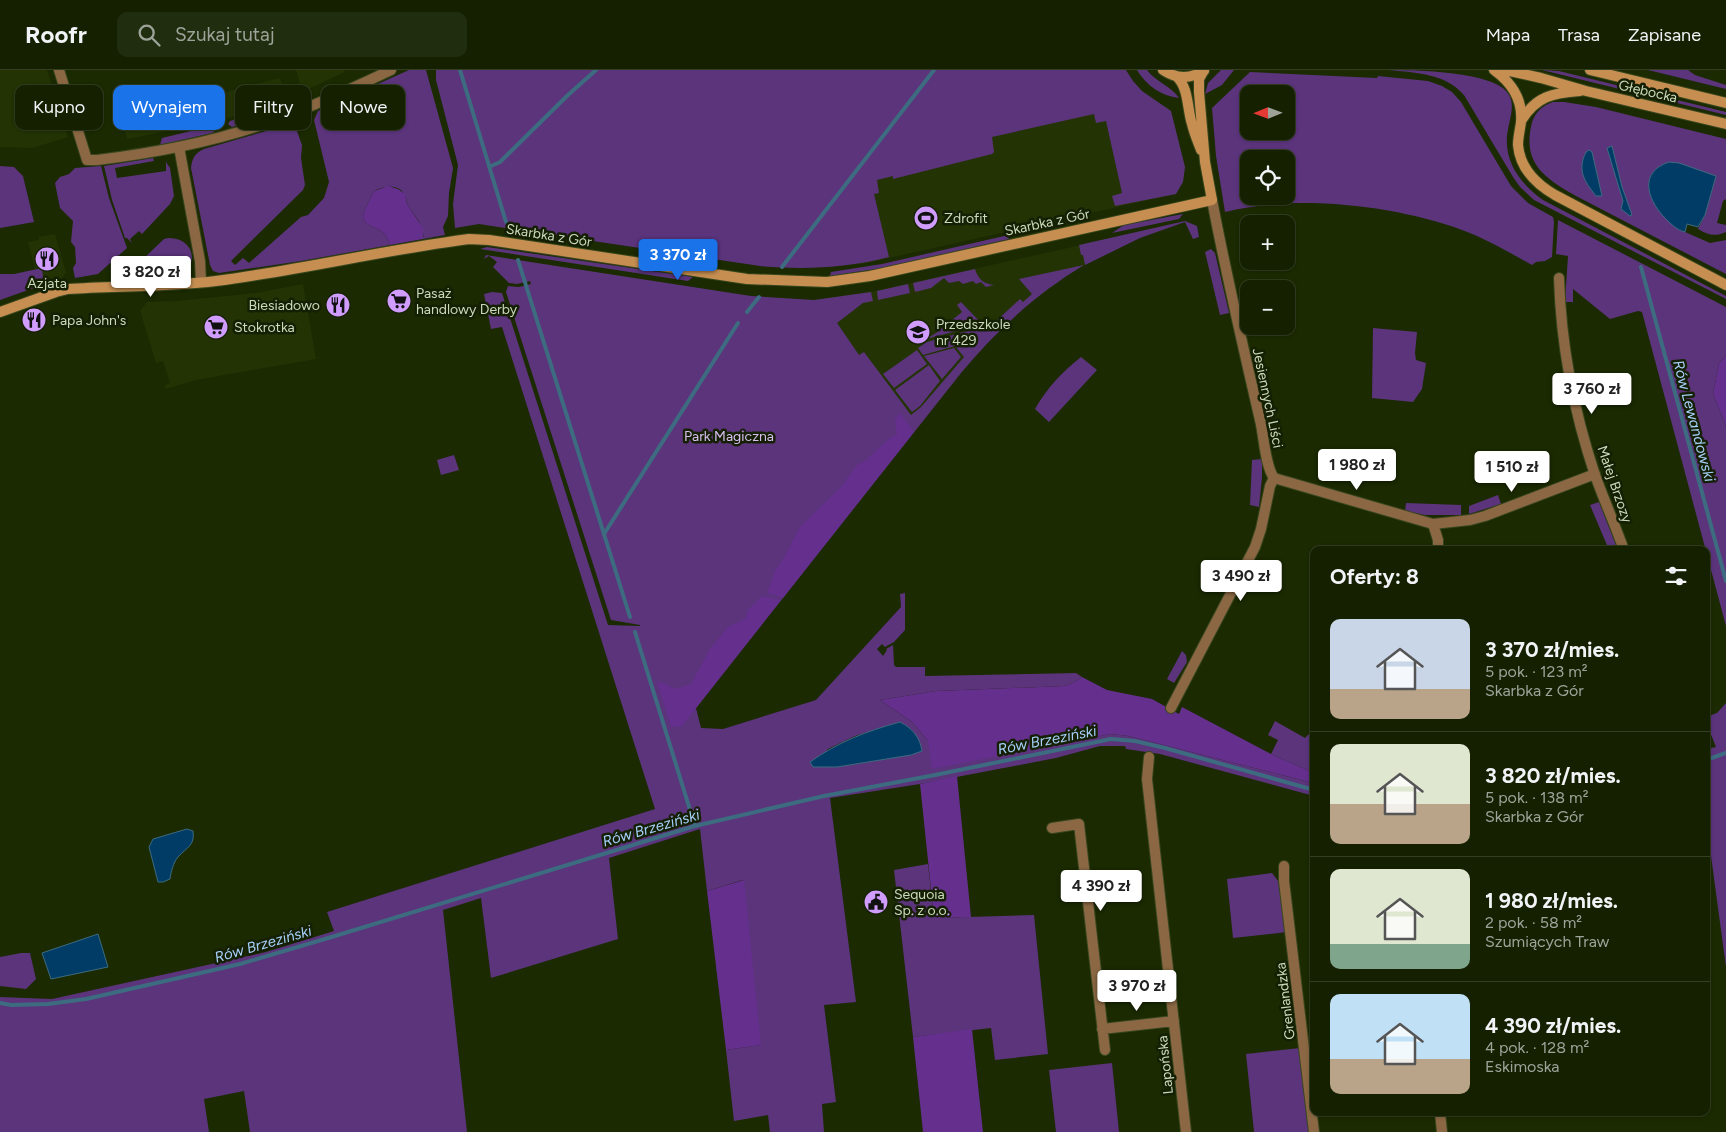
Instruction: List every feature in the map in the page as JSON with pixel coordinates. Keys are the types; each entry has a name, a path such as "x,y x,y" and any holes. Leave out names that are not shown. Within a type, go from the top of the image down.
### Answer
{"street":[{"path":"59,70 87,160 124,157 179,147 261,125 314,105 391,70"},
{"path":"1163,70 1176,76 1194,76 1205,70"},
{"name":"Jesiennych Liści","path":"1205,70 1200,76 1199,86 1205,162 1219,239 1262,430 1269,471 1274,478"},
{"path":"1494,70 1509,83 1516,93 1520,105 1521,122 1518,143 1520,156 1529,174 1540,185 1555,195 1726,285"},
{"name":"Głębocka","path":"1505,70 1726,124"},
{"name":"Głębocka","path":"1590,70 1726,103"},
{"name":"Jesiennych Liści","path":"1176,76 1183,87 1191,123 1205,162"},
{"path":"1521,122 1534,104 1546,97 1586,90"},
{"path":"179,147 197,245 201,282"},
{"name":"Skarbka z Gór","path":"0,312 56,292 68,290 201,282 316,266 469,239 489,240 747,280 827,282 870,276 1212,200"},
{"name":"Małej Brzozy","path":"1559,278 1560,306 1566,356 1581,424 1595,474 1622,546"},
{"path":"1171,708 1255,547 1261,529 1270,486 1274,478 1433,524 1470,520 1485,516 1595,474"},
{"path":"1433,524 1438,546"},
{"name":"Lapońska","path":"1149,757 1147,779 1186,1132"},
{"path":"1052,828 1079,824 1104,1050"},
{"name":"Grenlandzka","path":"1284,866 1284,881 1310,1099"},
{"path":"1102,1029 1174,1021"},
{"name":"Grenlandzka","path":"1312,1116 1314,1132"},
{"path":"1440,1116 1442,1132"}],"shaded area":[{"path":"0,70 47,70 52,85 15,85 15,130 66,130 68,137 33,148 0,147"},
{"path":"296,70 344,70 345,72 311,88 311,85 300,85"},
{"path":"280,78 282,85 253,85"},
{"path":"235,90 235,115 225,119 225,92"},
{"path":"1115,91 1167,107 1171,111 1185,167 1183,182 1176,194 862,264 788,268 882,144"},
{"path":"124,130 173,130 127,139"},
{"path":"388,186 398,189 405,194 407,204 423,228 423,239 390,245 383,233 367,224 363,218 365,209 374,191"},
{"path":"55,234 66,272 62,279 48,283 43,277 42,268 35,269 28,242 39,240 38,237"},
{"name":"Przedszkole nr 429","path":"1126,235 1127,243 1066,276 1022,309 977,353 914,432 814,300 874,291"},
{"path":"303,284 316,359 196,380 166,389 165,385 170,383 163,361 156,363 140,311 147,302 256,293"},
{"path":"1726,356 1726,426 1713,394 1719,363"},
{"path":"900,413 914,432 783,598 767,593 775,571 800,527 842,486 857,465 866,460 891,437 897,435 895,419"},
{"path":"762,596 781,600 682,726 671,727 657,682 675,689 691,684 710,649 728,627 746,618 747,611"},
{"path":"1082,677 1107,690 1152,699 1179,714 1182,707 1271,754 1310,771 1309,782 1128,736 1111,734 932,769 928,741 912,722 880,700 936,691 1064,686"},
{"path":"957,776 971,917 934,918 920,784"},
{"path":"744,880 761,1045 726,1050 707,891"},
{"path":"972,1029 983,1132 923,1132 913,1037"}],"green space":[{"path":"409,70 426,70 453,168 448,216 443,227 445,235 423,239 423,230 408,206 403,192 395,187 386,187 374,191 365,209 363,218 367,224 383,233 390,245 301,261 219,273 213,271 210,265 191,168 196,154 204,149 270,130 297,130 302,145 301,158 305,185 303,190 231,261 235,265 243,258 249,263 301,217 308,215 324,198 329,182 314,120 318,111 321,110 321,130 405,130 405,85 376,85"},
{"path":"436,70 1126,70 1142,91 1171,111 1185,167 1183,182 1176,194 1115,206 1112,196 1122,193 1106,121 1096,123 1094,114 992,137 994,152 992,154 893,179 893,176 877,180 879,193 874,194 889,257 857,264 809,268 760,266 479,224 455,228 453,204 458,165 436,80"},
{"path":"1137,70 1147,70 1179,98 1166,95 1155,89"},
{"path":"1221,70 1234,70 1222,85 1205,94 1208,83"},
{"path":"1389,70 1454,74 1489,81 1501,87 1509,95 1512,103 1507,140 1510,160 1520,178 1534,193 1543,200 1726,296 1726,299 1534,200 1520,187 1513,177 1464,95 1448,82 1430,75"},
{"path":"1542,70 1559,71 1726,112 1726,115"},
{"path":"1648,70 1688,70 1695,75 1726,85 1726,89"},
{"path":"1250,72 1377,78 1378,76 1428,81 1452,92 1461,102 1511,186 1528,203 1553,217 1552,257 1532,265 1462,230 1406,214 1344,205 1295,204 1295,150 1240,150 1240,205 1272,205 1225,212 1216,156 1212,108"},
{"path":"1553,102 1596,107 1726,139 1726,199 1723,201 1717,223 1726,225 1726,232 1712,235 1698,229 1705,215 1716,176 1658,168 1654,171 1685,232 1710,243 1726,240 1726,274 1576,196 1547,177 1534,161 1529,140 1532,122 1536,114 1541,108"},
{"path":"235,119 235,126 232,127 228,124"},
{"path":"195,130 216,130 212,133 160,145 162,138"},
{"path":"153,158 154,161 115,168 117,178 166,171 166,162 170,168 174,196 170,204 142,234 139,231 130,239 132,243 125,238 112,200 104,166"},
{"path":"0,166 14,167 23,176 34,222 0,228"},
{"path":"101,166 109,198 127,248 98,274 75,278 73,268 76,263 75,247 71,242 73,221 60,208 55,183 60,177 69,174 75,168"},
{"path":"1183,214 1179,219 1112,233 1124,225"},
{"path":"1558,220 1726,307 1726,356 1719,363 1713,394 1726,426 1726,626 1710,566 1710,546 1705,546 1642,312 1638,311 1610,319 1573,289 1573,302 1565,302 1568,256 1556,254"},
{"path":"1185,221 1197,226 1199,237 1193,239 1185,222 1140,238 1085,265 1083,255 1081,255 1079,245"},
{"path":"1013,234 1008,237 1009,239 894,266 830,276 831,272 882,264"},
{"path":"164,239 177,239 188,246 192,258 186,271 179,276 167,279 121,280"},
{"path":"487,247 693,277 688,281 480,249"},
{"path":"1211,249 1215,253 1229,313 1220,315 1205,252"},
{"name":"Park Magiczna","path":"486,255 751,296 814,300 871,292 873,301 863,303 837,323 859,355 864,352 911,415 921,407 964,357 955,346 923,355 918,348 927,342 993,324 1020,299 1023,302 1032,294 1019,279 1084,265 1066,276 1018,314 961,373 696,708 701,728 723,729 816,700 901,607 900,594 905,593 905,630 894,642 885,647 882,644 877,649 883,656 886,649 893,645 894,665 896,667 925,667 925,676 1076,673 1082,677 1064,686 936,691 880,700 912,722 928,741 1073,741 1111,734 1128,736 1309,782 1310,779 1310,795 1160,754 1126,749 1125,746 1100,746 1056,758 920,784 830,798 856,1002 824,1005 836,1102 822,1104 824,1132 770,1132 768,1115 734,1121 726,1050 760,1045 743,880 707,891 700,829 609,858 618,939 491,978 481,898 443,910 467,1132 250,1132 244,1091 204,1099 209,1132 0,1132 0,997 52,999 266,952 334,931 327,912 655,809 502,327 491,329 484,294 492,292 502,293 608,625 640,625 611,620 506,292 508,286 519,287 531,284 530,281 517,284 509,283 493,267 497,262 489,256 484,259","holes":["900,722 913,731 867,762 837,767 814,767 828,749 855,736"]},
{"path":"42,268 43,277 48,283 0,300 0,274 14,274"},
{"path":"975,269 982,280 994,285 986,287 981,282 976,284 973,281 963,284 959,281 949,283 944,278 931,288 915,292 913,283"},
{"path":"908,284 910,293 878,300 877,291"},
{"path":"961,302 981,323 987,319 991,322 926,339 962,312 957,305"},
{"path":"1373,328 1417,332 1416,360 1426,363 1422,389 1413,402 1372,398"},
{"path":"954,348 961,357 942,379 924,356"},
{"path":"917,350 927,364 894,388 883,374"},
{"path":"1081,357 1097,370 1049,422 1035,409 1055,381"},
{"path":"929,365 940,381 920,406 912,412 895,390"},
{"path":"454,455 459,470 441,475 437,460"},
{"path":"1262,459 1259,507 1250,505 1252,460"},
{"path":"1498,495 1501,504 1469,514 1469,506"},
{"path":"1599,502 1616,546 1607,546 1590,505"},
{"path":"1406,503 1461,505 1461,515 1425,515 1405,511"},
{"path":"1182,651 1186,655 1187,662 1174,683 1167,679"},
{"path":"1726,703 1726,967 1710,849 1710,746 1711,748 1716,747 1710,732 1710,716 1717,713"},
{"path":"1275,721 1305,738 1309,734 1310,771 1271,754 1278,740 1268,735"},
{"path":"928,864 934,918 1034,915 1048,1054 995,1060 991,1028 913,1037 894,870"},
{"path":"1272,873 1278,881 1287,932 1233,938 1227,879"},
{"path":"30,953 36,979 26,989 0,986 0,957"},
{"path":"1300,1048 1310,1132 1254,1132 1246,1054"},
{"path":"1112,1063 1119,1132 1056,1132 1049,1070"}],"water":[{"path":"1612,146 1622,187 1632,215 1630,216 1621,209 1623,201 1607,148"},
{"path":"1589,150 1592,152 1602,196 1596,196 1583,175 1583,158"},
{"path":"1669,162 1679,163 1716,176 1705,215 1698,227 1687,224 1685,232 1676,228 1663,216 1657,209 1650,194 1649,186 1653,172 1659,166"},
{"path":"900,722 915,734 922,751 911,755 837,767 813,767 810,762 853,738"},
{"path":"187,829 193,831 192,843 176,859 170,879 158,882 149,847 153,839"},
{"path":"98,934 108,967 51,979 42,953"}],"waterway":[{"path":"460,70 506,222"},
{"path":"489,167 500,162 596,70"},
{"path":"782,267 934,70"},
{"path":"518,260 630,617"},
{"name":"Rów Lewandowski","path":"1641,267 1726,581"},
{"path":"747,312 759,297"},
{"path":"604,534 738,323"},
{"path":"635,632 695,826"},
{"name":"Rów Brzeziński","path":"0,1003 11,1005 48,1004 86,999 240,964 695,826 824,796 1111,739 1135,741 1165,748 1310,789"},
{"name":"Rów Brzeziński","path":"1710,759 1726,753"}],"place":[{"name":"Zdrofit","path":"926,218"},
{"name":"Azjata","path":"47,259"},
{"name":"Pasaż handlowy Derby","path":"399,301"},
{"name":"Biesiadowo","path":"338,305"},
{"name":"Papa John's","path":"34,320"},
{"name":"Stokrotka","path":"216,327"},
{"name":"Przedszkole nr 429","path":"918,332"},
{"name":"Sequoia Sp. z o.o.","path":"876,902"}]}
